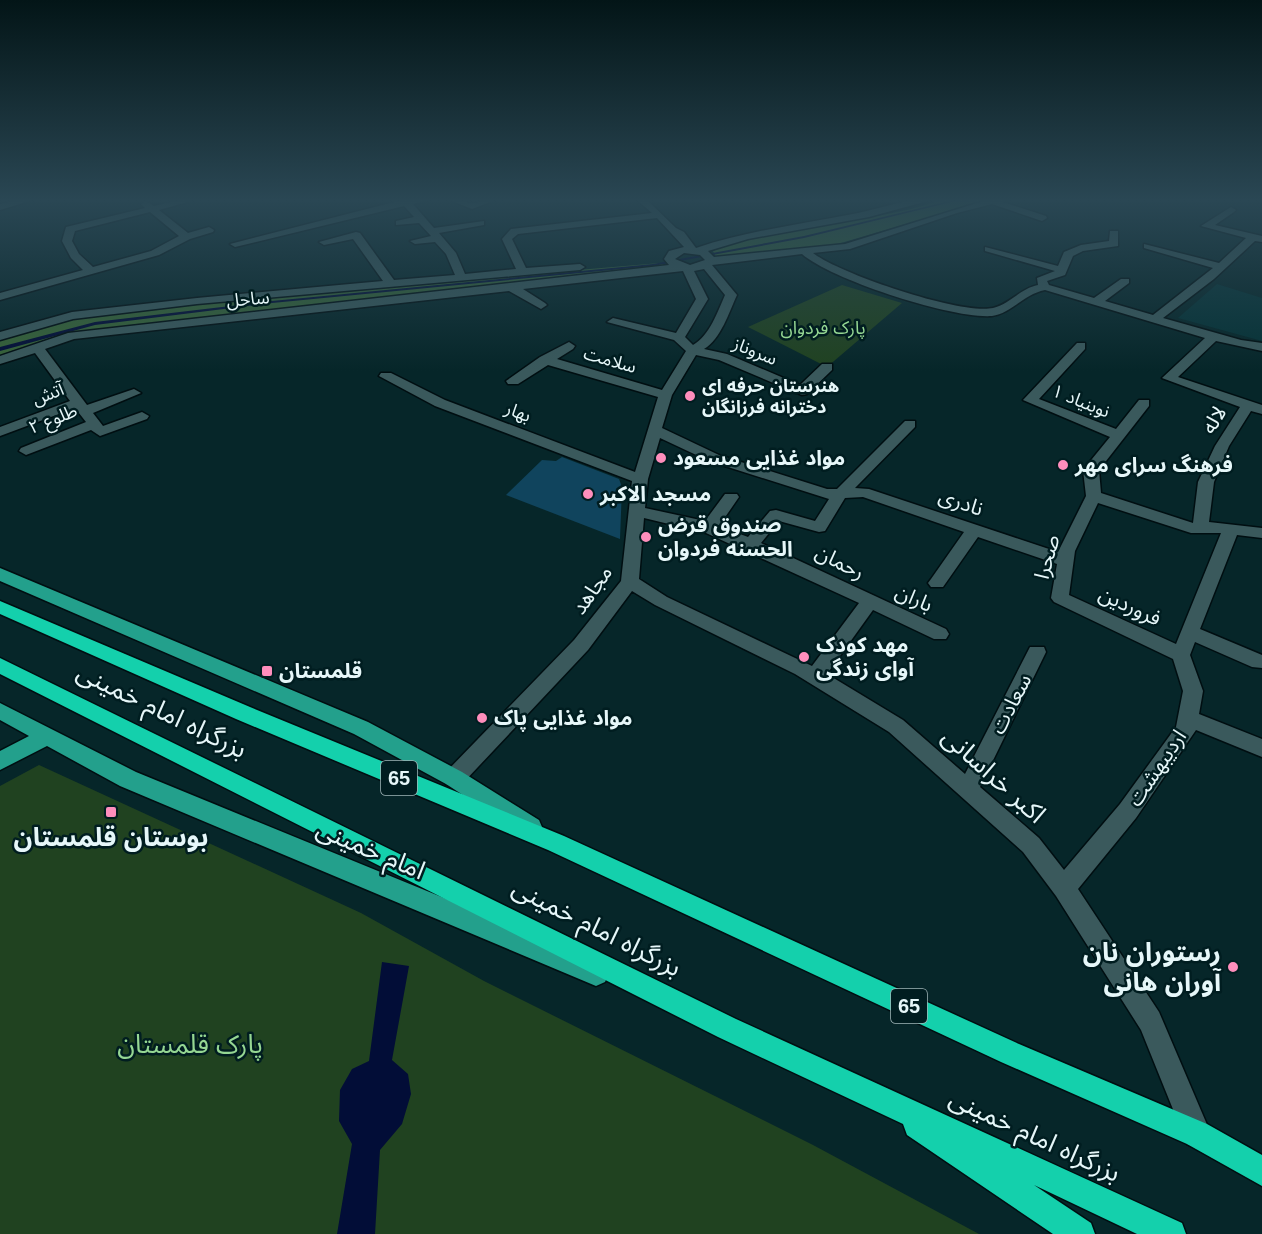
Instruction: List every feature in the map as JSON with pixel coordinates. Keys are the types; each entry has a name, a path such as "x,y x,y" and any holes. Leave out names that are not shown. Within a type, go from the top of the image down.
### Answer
{"highway":[{"name":"بزرگراه امام خمینی","path":"0,607 243,713 556,843"},
{"name":"بزرگراه امام خمینی","path":"0,665 185,755 727,1028 1171,1234"},
{"name":"65","path":"556,843 1010,1053 1197,1134 1262,1171"},
{"path":"869,1092 1080,1234"}],"main road":[{"path":"0,574 361,728 453,778 556,843"},
{"name":"امام خمینی","path":"0,711 128,779 727,1028"},
{"path":"0,761 47,736"}],"street":[{"path":"76,257 92,272"},
{"path":"0,297 143,257"},
{"path":"372,257 390,282"},
{"path":"452,257 461,277"},
{"path":"515,257 522,271"},
{"name":"ساحل","path":"0,336 72,316 658,257"},
{"path":"674,257 684,267 702,299 679,337"},
{"path":"708,257 708,263"},
{"name":"ساحل","path":"0,360 72,336 130,328 284,314 765,257"},
{"path":"811,257 823,266 846,276 968,312 998,311 1031,288 1045,287 1153,320 1262,347"},
{"path":"1015,257 1062,270"},
{"path":"1045,287 1041,280 1062,273 1067,257"},
{"path":"1185,257 1221,267"},
{"path":"1153,320 1235,257"},
{"name":"مجاهد","path":"453,778 580,645 630,582 640,479 665,394 693,350 705,343 720,320 731,295 708,263"},
{"path":"1094,303 1125,281"},
{"path":"511,287 541,305"},
{"path":"613,322 679,337 684,345 693,350"},
{"path":"1214,336 1169,378 1255,407"},
{"path":"513,381 569,346"},
{"name":"نوبنیاد ۱","path":"1081,346 1030,400 1117,435"},
{"name":"آتش","path":"0,432 82,406 37,347"},
{"name":"سروناز","path":"693,350 723,357 802,391 827,367"},
{"name":"سلامت","path":"545,360 665,394"},
{"path":"588,373 603,360"},
{"name":"بهار","path":"386,376 440,403 640,479"},
{"path":"97,428 82,406 134,393"},
{"path":"1144,403 1091,470 1094,496 1191,528 1231,529 1262,533"},
{"name":"لاله","path":"1200,527 1206,482 1222,446 1255,407"},
{"name":"طلوع ۲","path":"26,451 142,416"},
{"path":"750,545 776,515 819,527 840,494 910,424"},
{"name":"نادری","path":"655,430 714,458 826,494 864,492 1066,561"},
{"path":"709,528 731,496"},
{"name":"صحرا","path":"1060,598 1067,551 1094,496"},
{"name":"رحمان","path":"636,511 709,528 869,602 815,676"},
{"path":"937,583 975,529"},
{"path":"1181,655 1231,529"},
{"name":"اکبر خراسانی","path":"630,582 662,601 815,676 896,726 1031,845 1064,888 1150,1021 1197,1134"},
{"name":"فروردین","path":"1060,598 1181,655"},
{"name":"باران","path":"869,602 940,634"},
{"path":"1190,632 1259,662"},
{"name":"سعادت","path":"968,789 1037,652"},
{"name":"اردیبهشت","path":"1064,888 1128,810 1186,729 1193,691 1181,655"},
{"path":"1188,718 1262,748"}],"shaded area":[{"path":"1217,284 1262,298 1262,341 1178,318"}],"green space":[{"path":"660,263 667,266 128,326 64,337 0,355 0,340 73,320 277,296"},
{"name":"پارک فردوان","path":"842,285 902,303 827,367 748,327"},
{"name":"پارک قلمستان","path":"39,765 361,913 484,981 813,1145 979,1234 0,1234 0,786"}],"water":[{"path":"382,962 409,966 392,1060 408,1074 411,1094 402,1124 380,1150 375,1234 337,1234 352,1144 339,1121 340,1090 352,1069 369,1061"}],"building":[{"path":"562,457 619,479 622,487 620,539 506,495 542,460 556,461"}],"waterway":[{"path":"0,349 95,324 272,302 653,265 698,257"}],"place":[{"name":"هنرستان حرفه ای دخترانه فرزانگان","path":"690,396"},
{"name":"مواد غذایی مسعود","path":"661,458"},
{"name":"فرهنگ سرای مهر","path":"1063,465"},
{"name":"مسجد الاکبر","path":"588,494"},
{"name":"صندوق قرض الحسنه فردوان","path":"646,537"},
{"name":"مهد کودک آوای زندگی","path":"804,657"},
{"name":"قلمستان","path":"267,671"},
{"name":"مواد غذایی پاک","path":"482,718"},
{"name":"بوستان قلمستان","path":"111,812"},
{"name":"رستوران نان آوران هانی","path":"1233,967"}]}
